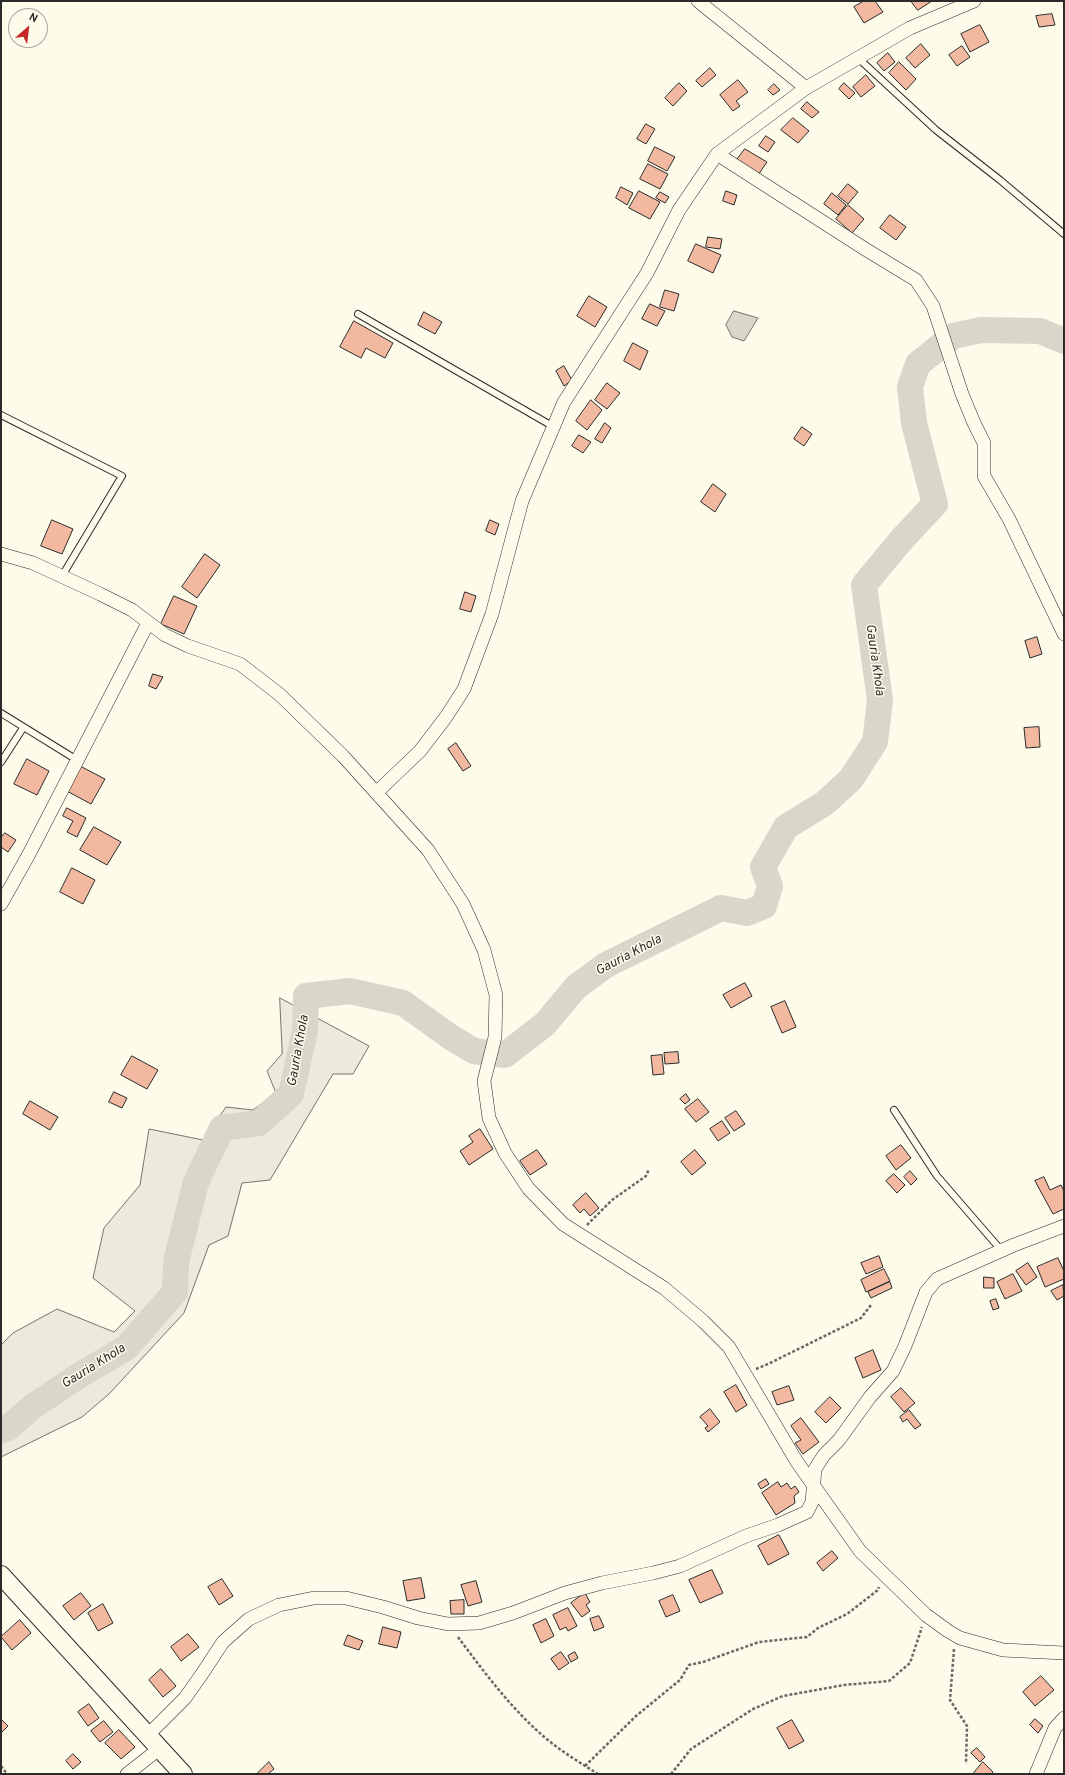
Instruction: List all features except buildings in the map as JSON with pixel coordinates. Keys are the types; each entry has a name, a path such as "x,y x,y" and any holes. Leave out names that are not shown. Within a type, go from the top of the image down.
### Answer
{"street":[{"path":"698,1 806,88"},
{"path":"377,792 420,751 446,717 464,689 492,614 522,501 564,402 647,273 679,210 717,154 806,88 910,28 974,1"},
{"path":"717,154 916,280 933,306 965,402 984,443 984,476 1009,519 1064,634"},
{"path":"1,554 33,563 62,576 132,610 165,635 188,646 240,664 279,694 310,722 377,792 428,850 463,904 484,950 496,995 495,1037 484,1081 489,1118 506,1153 528,1188 563,1224 664,1288 703,1321 729,1347 797,1462 860,1551 926,1615 960,1638 1003,1650 1064,1653"},
{"path":"1,904 30,854 148,623"},
{"path":"147,1736 185,1698 222,1642 249,1618 279,1605 314,1598 346,1598 383,1607 418,1618 448,1624 479,1623 513,1613 565,1592 680,1566 746,1536 778,1525 807,1512 812,1502 815,1488 815,1469 824,1455 839,1440 870,1397 893,1371 905,1346 926,1292 937,1279 1001,1250 1064,1226"},
{"path":"1,1575 183,1774"},
{"path":"1036,1774 1055,1728 1064,1718"},
{"path":"127,1774 159,1749"}],"lane":[{"path":"858,58 936,130 1000,180 1064,234"},
{"path":"358,314 554,427"},
{"path":"1,416 122,476 62,576"},
{"path":"1,713 77,760"},
{"path":"1,762 23,728"},
{"path":"894,1110 937,1176 1001,1250"}],"path":[{"path":"578,1234 612,1200 646,1176 649,1169"},
{"path":"744,1373 768,1364 861,1318 871,1305"},
{"path":"585,1766 636,1716 680,1680 688,1665 703,1662 759,1642 808,1637 818,1628 847,1614 878,1590 882,1573"},
{"path":"671,1774 691,1749 753,1709 784,1696 844,1685 889,1682 910,1664 926,1615"},
{"path":"448,1624 510,1704 542,1736 566,1754 598,1774"},
{"path":"948,1631 954,1651 950,1680 950,1700 966,1726 966,1764"},
{"path":"1,1766 7,1774"}],"shaded area":[{"path":"734,311 758,318 744,341 732,337 726,325"},
{"path":"280,998 369,1046 353,1074 333,1074 270,1180 242,1183 228,1236 209,1245 184,1313 109,1394 82,1417 1,1457 1,1345 13,1333 57,1309 114,1332 135,1311 93,1278 104,1228 140,1185 149,1129 203,1140 226,1107 253,1110 276,1093 267,1071 282,1054"}],"waterway":[{"name":"Gauria Khola","path":"1,1430 8,1428 32,1407 80,1375 126,1348 175,1292 176,1262 196,1182 222,1128 259,1123 291,1094 305,1030 306,996 350,991 403,1003 452,1038 474,1051 505,1055 545,1024 576,987 606,965 721,908 747,913 764,906 770,886 763,867 786,827 825,803 851,779 875,742 880,700 864,585 903,538 935,504 914,423 910,387 918,364 953,336 981,330 1040,331 1064,341"}]}
